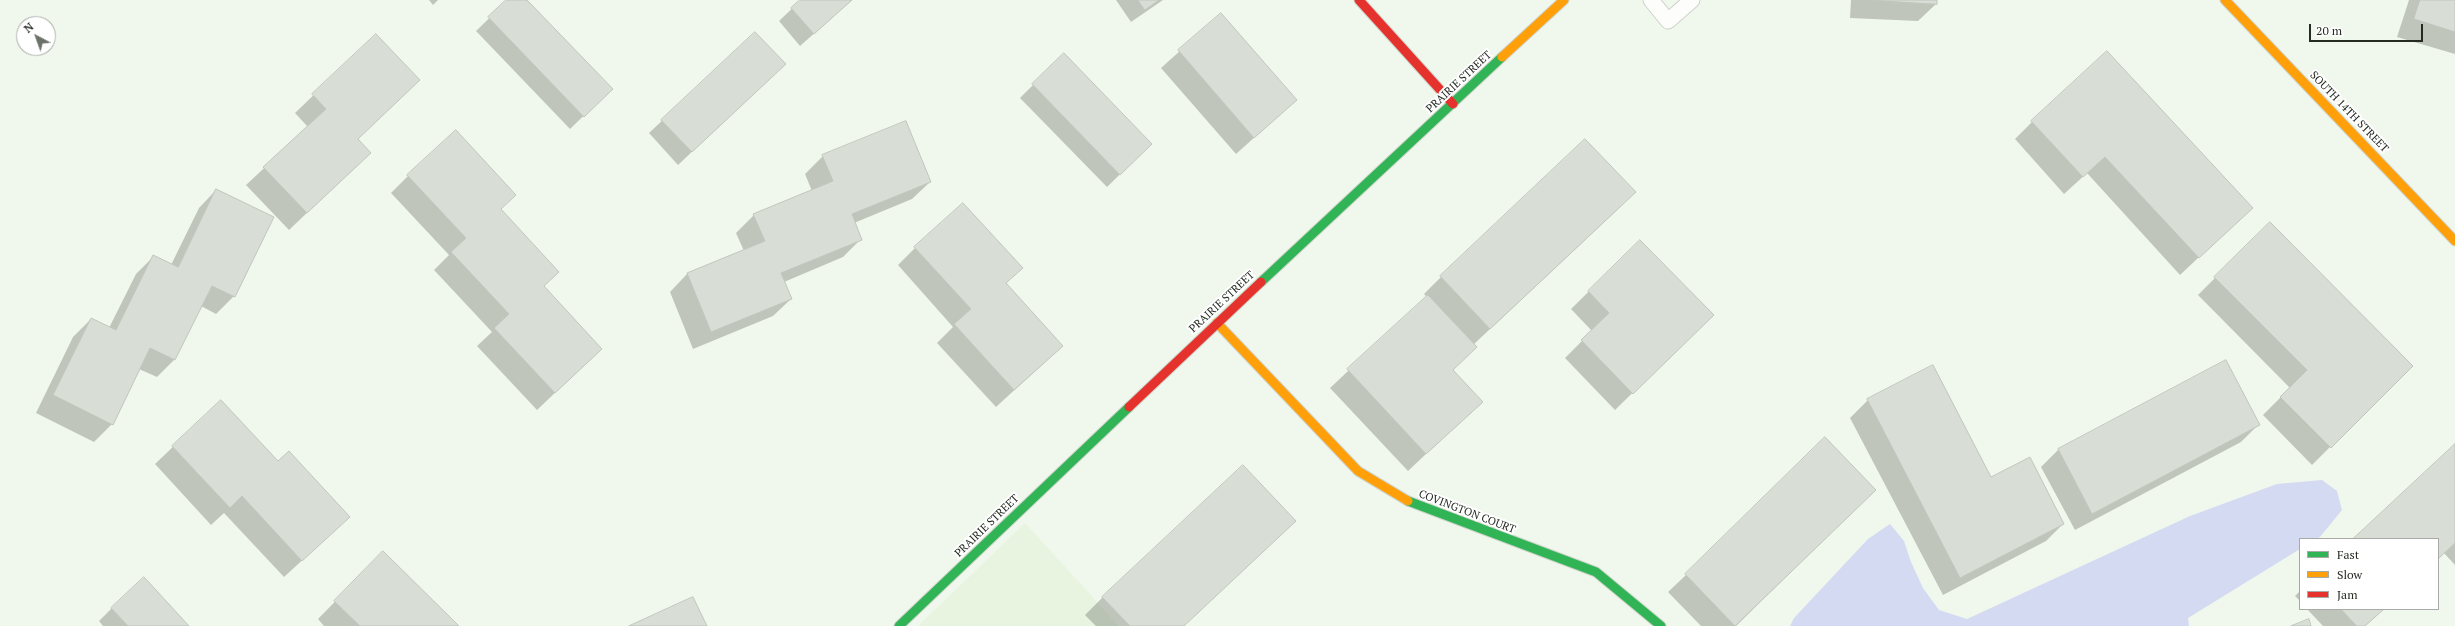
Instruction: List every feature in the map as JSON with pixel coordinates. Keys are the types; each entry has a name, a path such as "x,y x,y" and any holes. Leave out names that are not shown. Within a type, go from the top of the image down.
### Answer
{"street":[{"path":"1359,0 1453,104"},
{"name":"PRAIRIE STREET","path":"899,626 1217,323 1564,0"},
{"name":"SOUTH 14TH STREET","path":"2225,0 2455,241"},
{"name":"COVINGTON COURT","path":"1217,323 1358,471 1412,504 1596,572 1661,626"}],"lane":[{"path":"1651,0 1668,21 1692,0"}],"shaded area":[{"path":"1025,523 1119,626 918,626"}],"water":[{"path":"2322,480 2337,491 2342,510 2320,537 2299,538 2299,550 2188,618 2189,626 1790,626 1794,618 1868,539 1890,524 1904,541 1911,562 1923,588 1939,610 1967,619 2190,516 2277,484"}],"building":[{"path":"506,0 527,0 613,89 584,117 488,17"},
{"path":"800,0 852,0 814,34 791,8"},
{"path":"1138,0 1159,0 1145,10"},
{"path":"1867,0 1937,0 1937,4"},
{"path":"2420,0 2455,0 2455,32 2414,19"},
{"path":"1221,13 1297,100 1254,138 1178,50"},
{"path":"755,32 786,64 692,152 661,120"},
{"path":"376,34 420,80 358,139 371,153 307,213 263,167 326,109 312,94"},
{"path":"2107,51 2253,208 2199,258 2105,157 2083,177 2031,121"},
{"path":"1064,53 1152,144 1120,175 1032,84"},
{"path":"906,121 931,182 852,214 862,240 781,273 792,299 711,332 687,273 765,241 753,214 833,181 822,155"},
{"path":"456,130 516,195 501,209 559,272 544,286 602,349 555,393 494,328 509,314 451,252 466,238 407,175"},
{"path":"1585,139 1636,192 1490,329 1440,276"},
{"path":"216,189 274,217 235,297 212,286 175,360 150,348 113,425 53,395 91,318 116,330 153,255 178,267"},
{"path":"963,203 1023,268 1006,283 1063,346 1014,390 954,324 971,309 914,247"},
{"path":"2270,222 2413,366 2331,448 2280,397 2307,370 2214,277"},
{"path":"1640,240 1714,315 1633,394 1581,340 1609,313 1588,291"},
{"path":"1428,295 1477,347 1453,370 1483,402 1426,454 1347,369"},
{"path":"2226,360 2260,425 2092,514 2058,449"},
{"path":"1933,365 1991,477 2030,457 2064,524 1960,578 1867,399"},
{"path":"221,400 278,461 289,451 350,517 302,561 242,496 230,508 172,446"},
{"path":"1825,437 1876,490 1735,626 1685,574"},
{"path":"2455,444 2455,543 2439,558 2439,538 2354,538"},
{"path":"1243,465 1296,521 1184,626 1130,626 1102,597"},
{"path":"383,551 459,626 360,626 334,601"},
{"path":"144,577 189,626 128,626 111,608"},
{"path":"693,597 707,626 629,626"},
{"path":"2342,610 2383,610 2365,626 2357,626"},
{"path":"2309,619 2311,626 2291,626"}],"traffic: fast":[{"path":"1261,282 1502,57"},
{"path":"899,626 1129,407"},
{"path":"1408,501 1596,572 1661,626"}],"traffic: slow":[{"path":"1502,57 1564,0"},
{"path":"2225,0 2455,241"},
{"path":"1217,323 1358,471 1408,501"}],"traffic: jam":[{"path":"1359,0 1453,104"},
{"path":"1129,407 1261,282"}]}
